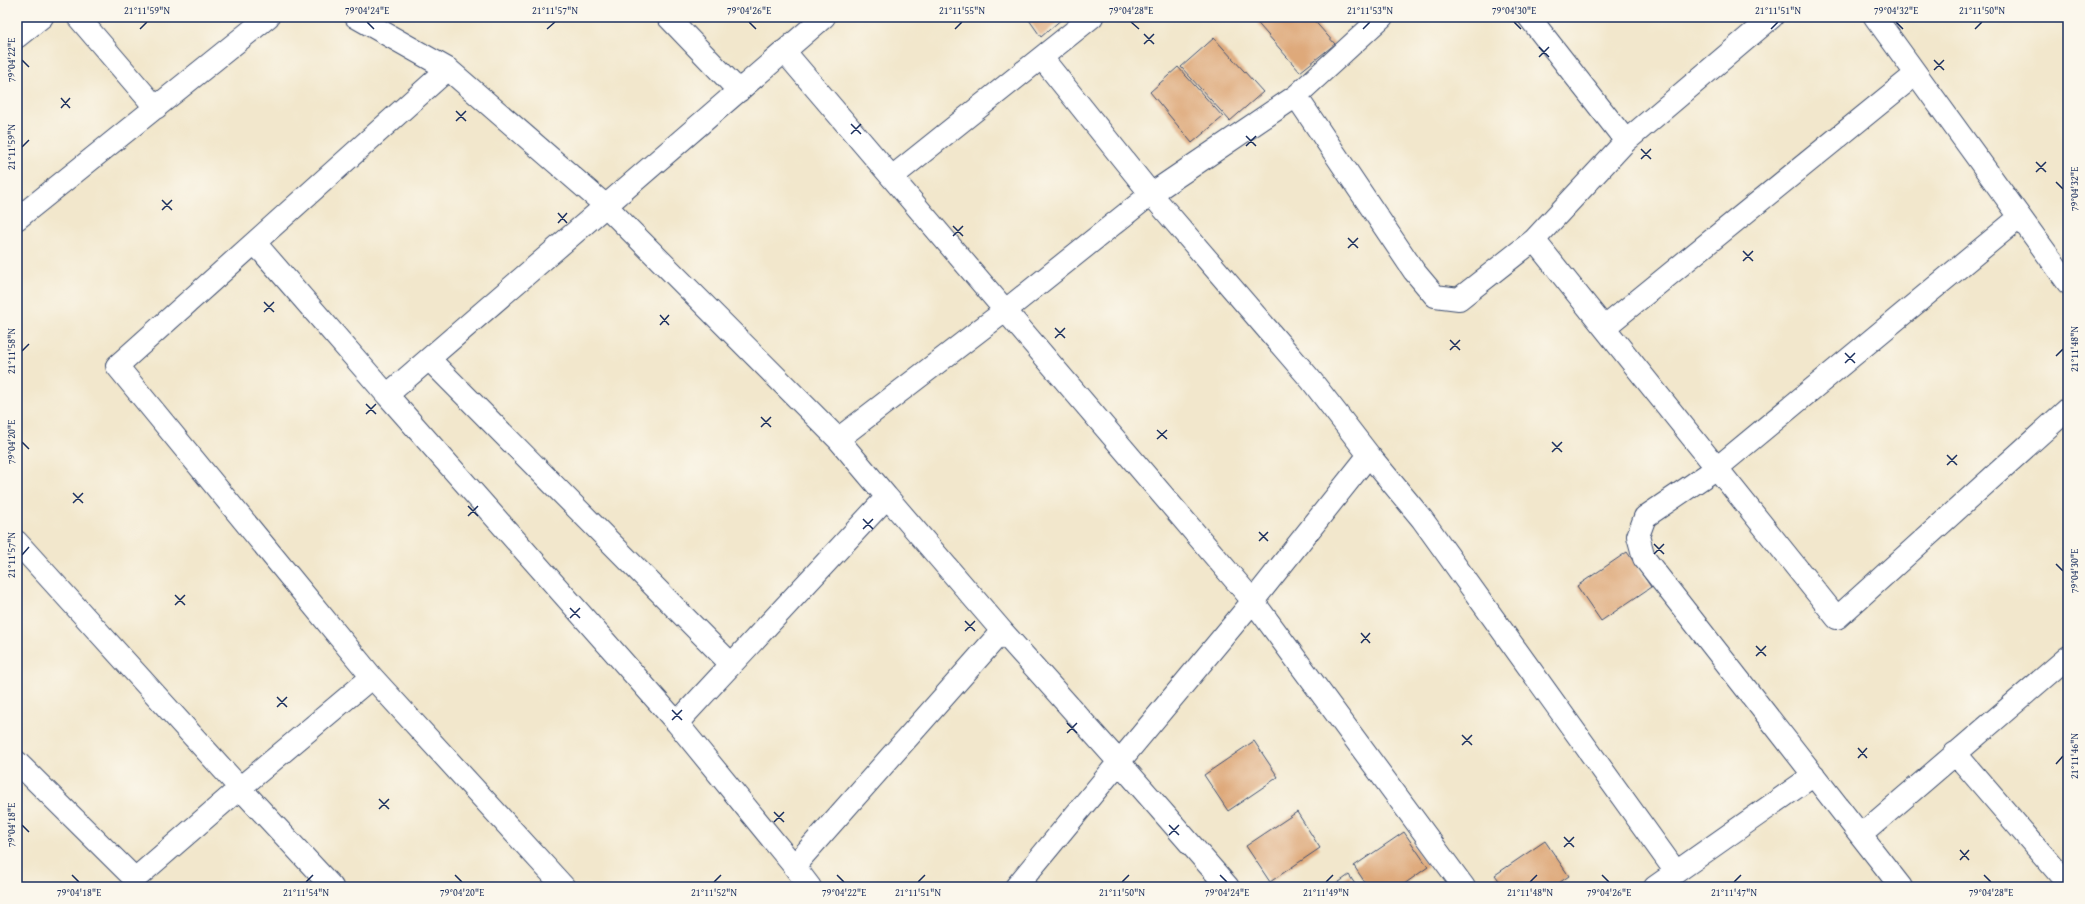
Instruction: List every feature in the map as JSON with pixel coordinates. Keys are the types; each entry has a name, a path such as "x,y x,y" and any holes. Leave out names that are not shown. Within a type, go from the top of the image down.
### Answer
{"street":[{"path":"17,37 42,17"},
{"path":"78,17 156,108"},
{"path":"17,219 268,17"},
{"path":"356,17 448,69 606,206 838,439 1002,631 1228,887"},
{"path":"668,17 739,91"},
{"path":"386,395 824,17"},
{"path":"892,177 1092,17"},
{"path":"838,439 1006,310 1151,194 1296,96 1382,17"},
{"path":"1529,17 1626,141"},
{"path":"1296,96 1414,271 1434,296 1460,299 1534,240 1626,141 1772,17"},
{"path":"1875,17 2068,283"},
{"path":"784,51 1253,601 1464,887"},
{"path":"1042,58 1151,194 1311,380 1422,520 1676,872"},
{"path":"448,69 117,366 372,677 564,887"},
{"path":"1605,328 1916,74"},
{"path":"1901,887 1644,558 1638,536 1645,517 1717,468 2020,217"},
{"path":"1534,240 1837,618 2068,409"},
{"path":"255,243 386,395 677,723 810,887"},
{"path":"429,359 731,664"},
{"path":"1016,887 1253,601 1369,455"},
{"path":"677,723 887,497"},
{"path":"17,542 332,887"},
{"path":"794,866 1002,631"},
{"path":"1861,835 2068,657"},
{"path":"17,762 131,883 240,788 372,677"},
{"path":"1955,753 2068,884"},
{"path":"1655,887 1814,775"}],"building":[{"path":"1027,17 1064,17 1041,37"},
{"path":"1256,17 1311,17 1335,44 1300,72 1254,19"},
{"path":"1214,38 1263,92 1230,121 1181,67"},
{"path":"1178,67 1223,117 1192,143 1150,92"},
{"path":"1627,552 1651,587 1601,621 1577,586"},
{"path":"1254,741 1278,777 1228,811 1204,775"},
{"path":"1297,812 1320,848 1270,882 1246,846"},
{"path":"1404,832 1428,867 1400,887 1368,887 1354,866"},
{"path":"1545,841 1569,876 1553,887 1504,887 1495,875"},
{"path":"1349,875 1357,887 1332,887"}]}
